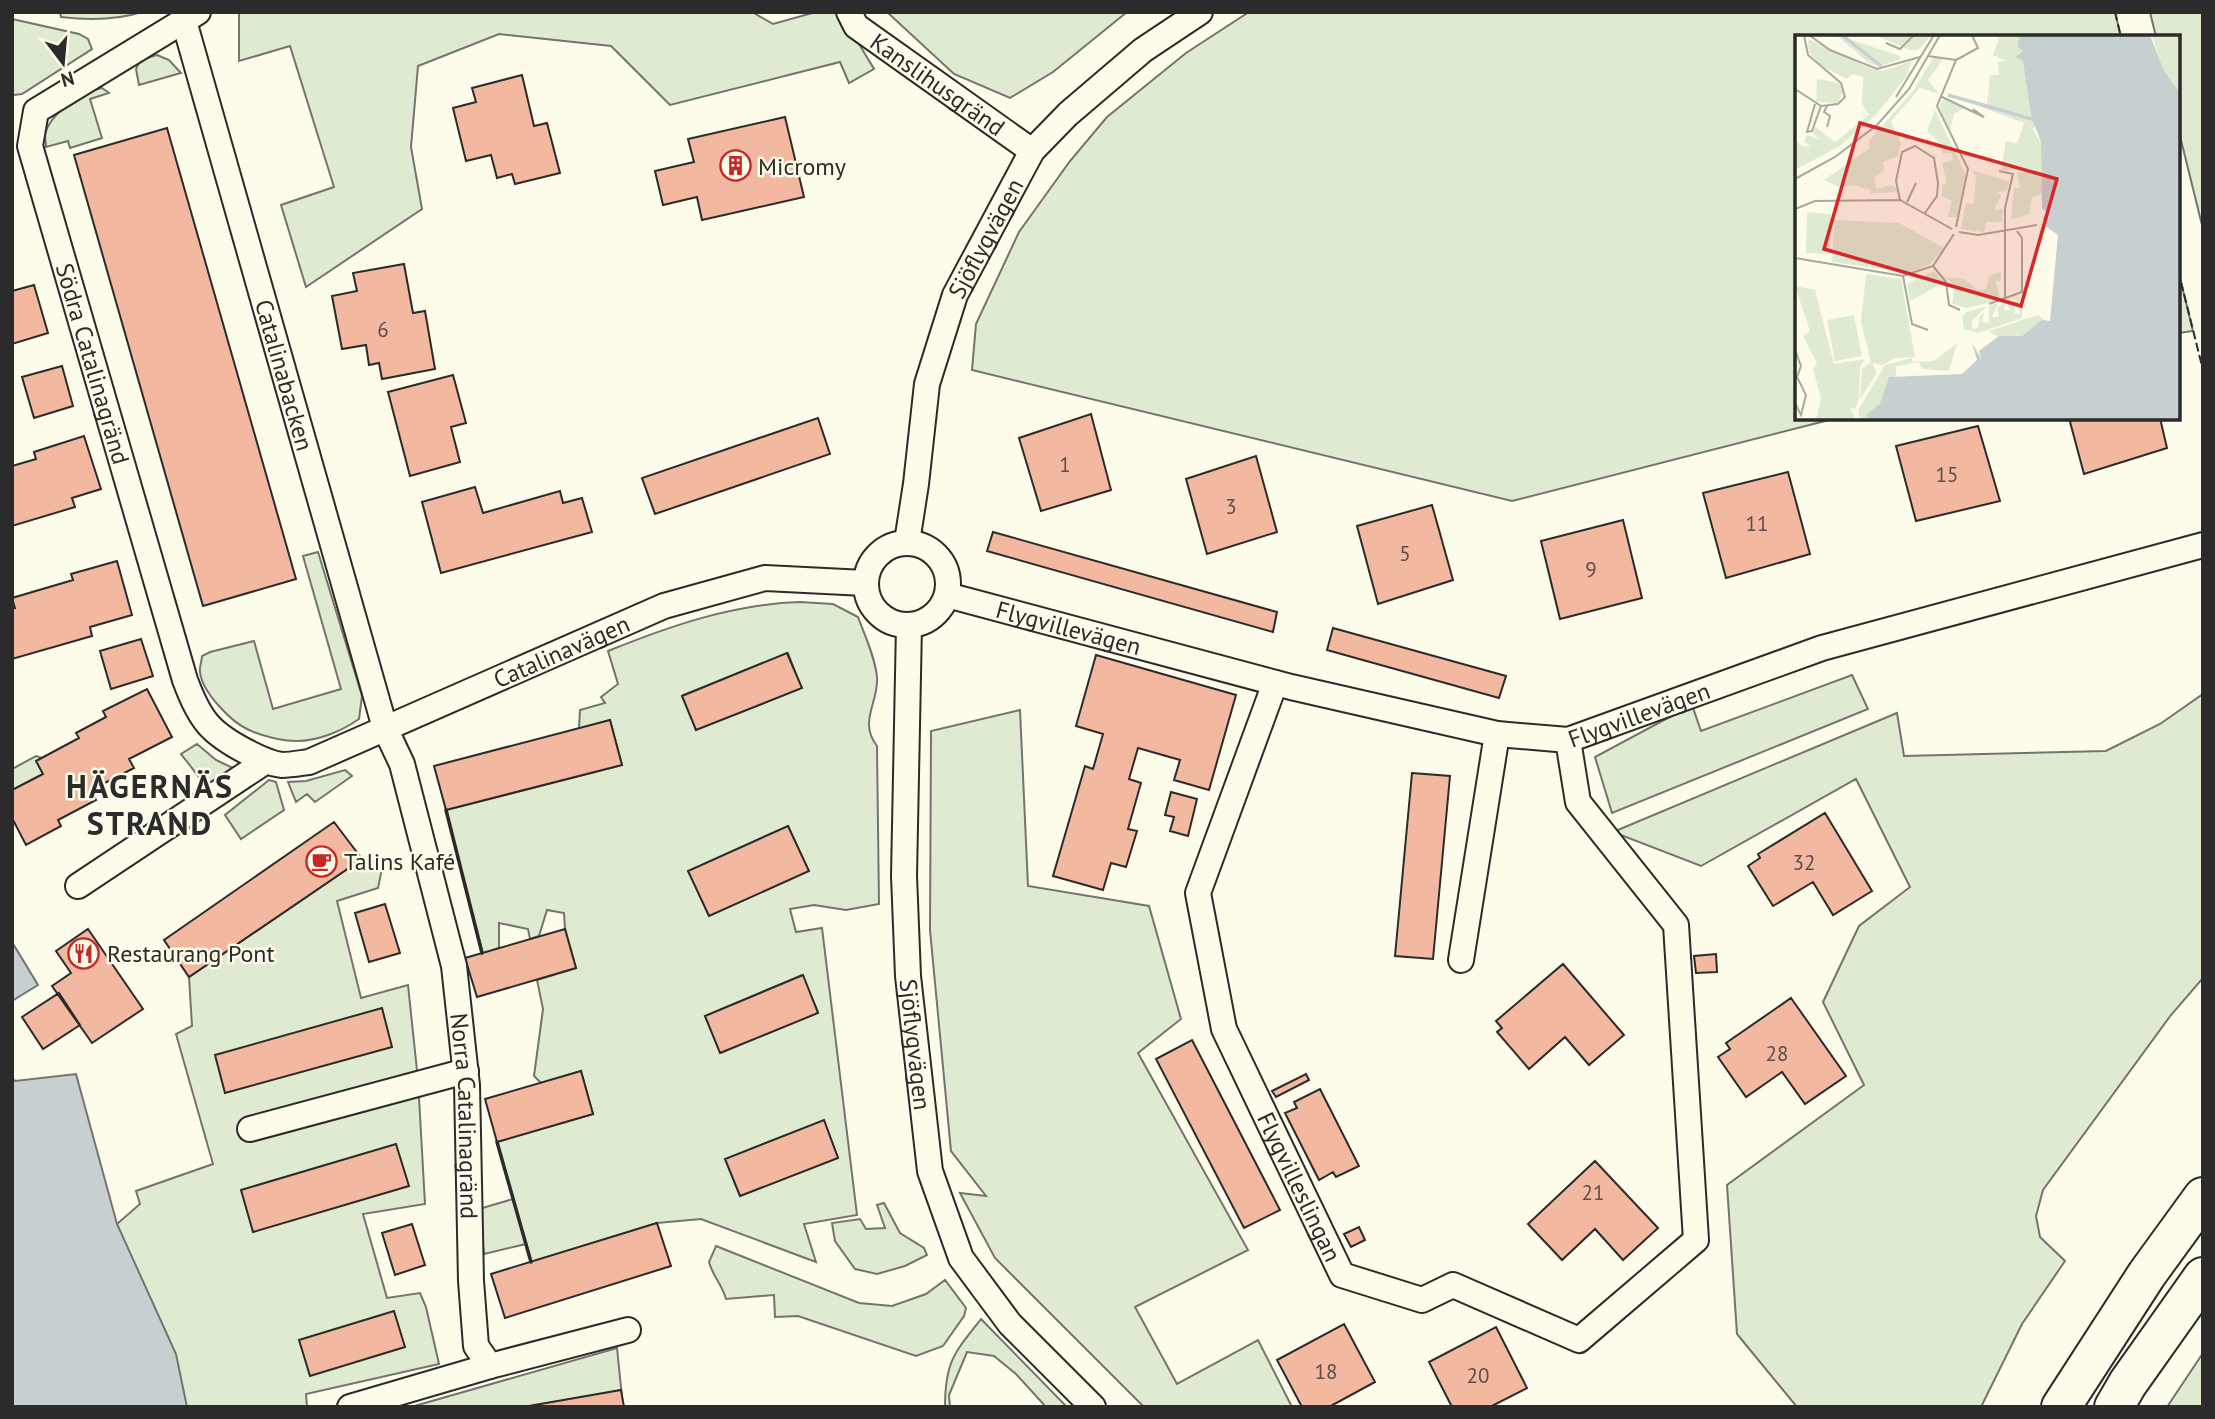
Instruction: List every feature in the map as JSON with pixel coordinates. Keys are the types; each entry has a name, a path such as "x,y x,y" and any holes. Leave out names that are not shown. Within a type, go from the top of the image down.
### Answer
{"highway":[{"path":"2061,1407 2147,1274 2203,1197"},
{"path":"2114,1407 2203,1276"}],"street":[{"name":"Kanslihusgränd","path":"849,12 856,26 1032,151"},
{"name":"Sjöflygvägen","path":"907,542 927,384 955,295 1032,151 1068,114 1143,50 1200,12"},
{"name":"Catalinabacken","path":"191,17 385,728"},
{"name":"Södra Catalinagränd","path":"191,17 36,111 30,146 195,708 209,727 231,744 266,761"},
{"path":"907,542 919,544 940,558 946,569 948,582 947,595 933,616 909,625 897,624 873,609 867,597 865,583 868,569 875,557 884,549 907,542"},
{"name":"Flygvillevägen","path":"947,595 1275,682 1497,734 1568,740 1822,648 2203,545"},
{"name":"Catalinavägen","path":"266,761 283,765 309,762 664,606 765,578 865,583"},
{"name":"Sjöflygvägen","path":"909,625 904,876 908,976 930,1171 961,1258 1010,1324 1093,1407"},
{"name":"Flygvilleslingan","path":"1275,682 1198,893 1224,1029 1342,1275 1422,1300 1453,1285 1579,1339 1696,1240 1676,925 1578,802 1568,740"},
{"name":"Norra Catalinagränd","path":"385,728 402,764 454,966 466,1071 471,1281 476,1346 490,1366"},
{"path":"1461,960 1497,734"},
{"path":"78,886 266,761"},
{"path":"250,1129 466,1071"},
{"path":"350,1407 490,1366 628,1330"}],"green space":[{"path":"60,12 142,12 122,17 91,19 61,17"},
{"path":"239,12 752,12 773,24 816,12 836,12 874,69 849,83 840,62 670,105 611,46 499,34 418,66 411,147 422,209 306,287 281,205 334,187 290,46 239,61"},
{"path":"887,12 1127,12 1053,72 1010,98 954,74"},
{"path":"1249,12 2115,12 2121,35 1795,35 1795,420 1829,420 1512,501 972,370 976,324 1019,232 1070,161 1107,117 1186,53"},
{"path":"2150,12 2203,12 2203,229 2180,136 2180,35 2156,35"},
{"path":"12,19 79,34 88,39 92,49 22,94 14,95"},
{"path":"157,55 169,60 181,73 139,85 136,69 140,60"},
{"path":"102,88 109,93 90,99 102,138 70,148 68,141 46,147 45,135 53,119 77,99"},
{"path":"2180,278 2193,331 2180,333"},
{"path":"318,552 362,696 359,719 345,728 305,741 266,736 242,726 212,697 200,672 202,656 254,641 273,709 341,689 303,556"},
{"path":"775,604 833,604 858,617 876,669 877,686 869,729 877,746 879,904 846,910 814,905 790,909 796,932 822,928 857,1215 804,1224 816,1262 701,1219 657,1223 531,1262 526,1244 484,1254 479,1209 513,1199 497,1142 593,1114 581,1071 541,1083 534,1076 543,1009 537,980 576,968 565,929 564,913 547,910 539,936 530,939 528,929 499,923 499,948 483,954 446,810 622,765 610,720 579,729 580,710 605,703 601,697 618,684 608,651 702,618","holes":["788,653 801,688 696,730 683,695","788,826 808,871 709,916 689,871","802,975 818,1012 721,1053 705,1016","824,1121 838,1158 740,1196 726,1159"]},
{"path":"1852,675 1868,709 1612,813 1595,757 1692,705 1701,731"},
{"path":"2203,694 2203,978 2171,1015 2043,1190 2036,1216 2040,1237 2065,1261 2022,1324 1981,1407 1797,1407 1737,1334 1727,1185 1864,1085 1823,1002 1859,926 1910,887 1856,779 1701,866 1613,832 1897,713 1904,756 2106,751 2160,724"},
{"path":"1020,710 1028,886 1149,906 1181,1019 1138,1053 1248,1250 1135,1307 1177,1384 1258,1340 1292,1407 1144,1407 995,1258 960,1193 986,1196 951,1151 930,930 931,731"},
{"path":"197,744 216,760 235,769 209,790 181,754"},
{"path":"36,756 42,758 37,761 43,774 12,790 12,769"},
{"path":"345,770 352,776 315,802 307,794 296,802 288,782 306,781"},
{"path":"269,780 276,782 284,810 241,839 225,815"},
{"path":"362,859 383,864 378,888 337,901 361,998 408,985 418,1080 425,1204 363,1214 387,1298 420,1293 426,1307 439,1364 306,1394 307,1407 187,1407 117,1224 140,1204 136,1191 213,1164 176,1034 192,1026 189,977"},
{"path":"884,1203 900,1233 924,1248 927,1255 905,1266 877,1274 855,1269 835,1241 832,1223 860,1219 866,1229 885,1228 877,1205"},
{"path":"716,1246 859,1303 892,1306 926,1294 945,1280 966,1308 964,1316 943,1346 916,1356 798,1316 775,1317 774,1295 726,1299 709,1262"},
{"path":"981,1319 1067,1407 1046,1407 1016,1374 994,1356 967,1352 949,1395 950,1407 945,1407 949,1368 958,1350"},
{"path":"617,1348 623,1407 411,1407"},
{"path":"2203,1353 2203,1407 2167,1407"}],"shaded area":[{"path":"12,942 38,985 12,1001"},
{"path":"76,1074 117,1224 176,1354 187,1407 12,1407 12,1078 15,1081"}],"building":[{"path":"522,75 534,126 547,123 560,173 515,184 512,174 497,178 491,155 466,161 453,108 476,102 472,88"},
{"name":"Micromy","path":"785,117 804,197 702,220 697,197 663,205 655,171 694,162 688,139"},
{"path":"167,128 296,579 203,606 74,155"},
{"path":"404,264 413,313 425,311 435,369 382,379 379,363 369,365 366,345 342,349 332,296 357,291 353,273"},
{"path":"34,285 48,333 12,344 12,291"},
{"path":"62,366 73,406 34,418 22,377"},
{"path":"453,375 466,423 451,427 460,462 410,476 388,392"},
{"path":"1091,414 1111,490 1041,511 1019,438"},
{"path":"818,418 830,454 655,514 642,478"},
{"path":"2070,420 2160,420 2167,448 2084,474"},
{"path":"1978,426 2000,501 1916,521 1896,446"},
{"path":"84,436 101,489 72,498 75,507 12,526 12,466 36,459 34,452"},
{"path":"1256,456 1277,532 1207,554 1186,479"},
{"path":"1788,472 1810,554 1726,578 1703,493"},
{"path":"475,487 483,513 560,491 563,503 582,498 592,532 441,573 422,502"},
{"path":"1432,505 1453,580 1378,604 1357,526"},
{"path":"1623,520 1642,598 1560,619 1541,541"},
{"path":"993,532 1277,612 1273,632 987,551"},
{"path":"117,561 132,615 90,627 92,636 12,659 12,609 15,608 12,598 73,580 71,574"},
{"path":"1333,628 1506,676 1499,698 1327,650"},
{"path":"141,639 153,676 111,689 100,651"},
{"path":"787,653 802,688 696,730 682,696"},
{"path":"1096,655 1236,695 1209,790 1174,780 1180,760 1138,748 1129,779 1141,783 1128,829 1137,831 1126,867 1111,863 1103,890 1053,876 1085,766 1093,769 1103,734 1076,726"},
{"path":"147,689 172,737 129,759 134,768 91,790 96,800 58,820 61,826 26,845 12,818 12,790 43,774 36,761 79,738 76,733 106,717 103,711"},
{"path":"610,720 622,765 446,810 434,766"},
{"path":"1412,773 1450,776 1433,959 1395,956"},
{"path":"1171,792 1197,799 1188,836 1170,831 1174,817 1165,815"},
{"path":"1825,813 1872,891 1833,915 1813,882 1773,906 1748,866 1760,858 1758,854"},
{"path":"334,822 362,859 189,977 164,940"},
{"path":"788,826 809,871 709,916 688,871"},
{"path":"385,904 400,953 369,962 355,913"},
{"path":"88,929 143,1009 92,1043 52,986 71,973 56,951"},
{"path":"565,929 576,968 477,997 465,958"},
{"path":"1716,954 1717,972 1696,973 1694,956"},
{"path":"1563,964 1624,1035 1589,1065 1565,1037 1529,1069 1497,1032 1502,1028 1496,1021"},
{"path":"803,975 818,1013 720,1053 705,1016"},
{"path":"59,993 80,1025 43,1049 22,1017"},
{"path":"1791,998 1846,1076 1805,1104 1782,1072 1746,1097 1718,1057 1730,1049 1726,1043"},
{"path":"382,1008 392,1047 225,1093 215,1055"},
{"path":"1192,1040 1280,1210 1244,1228 1156,1059"},
{"path":"581,1071 593,1114 497,1142 485,1099"},
{"path":"1306,1074 1309,1080 1276,1097 1272,1091"},
{"path":"1320,1089 1359,1166 1336,1177 1333,1172 1319,1180 1285,1113 1297,1108 1294,1102"},
{"path":"824,1120 838,1158 740,1196 725,1159"},
{"path":"396,1144 409,1186 253,1232 241,1190"},
{"path":"1595,1161 1658,1228 1623,1260 1595,1229 1562,1260 1528,1224"},
{"path":"657,1223 671,1266 505,1318 491,1274"},
{"path":"412,1224 425,1265 395,1275 382,1233"},
{"path":"1359,1227 1365,1240 1351,1247 1344,1234"},
{"path":"394,1311 405,1347 310,1376 299,1340"},
{"path":"1344,1324 1375,1382 1329,1407 1302,1407 1277,1360"},
{"path":"1496,1327 1527,1388 1490,1407 1452,1407 1429,1362"},
{"path":"621,1390 624,1407 523,1407"}],"fence":[{"path":"2115,12 2121,35"},
{"path":"2180,278 2203,370"}],"wall":[{"path":"446,810 482,953"},
{"path":"497,1142 531,1262"}],"place":[{"name":"Micromy","path":"735,166"},
{"name":"Talins Kafé","path":"321,861"},
{"name":"Restaurang Pont","path":"84,953"}],"district":[{"name":"HÄGERNÄS STRAND","path":"150,804"}]}
